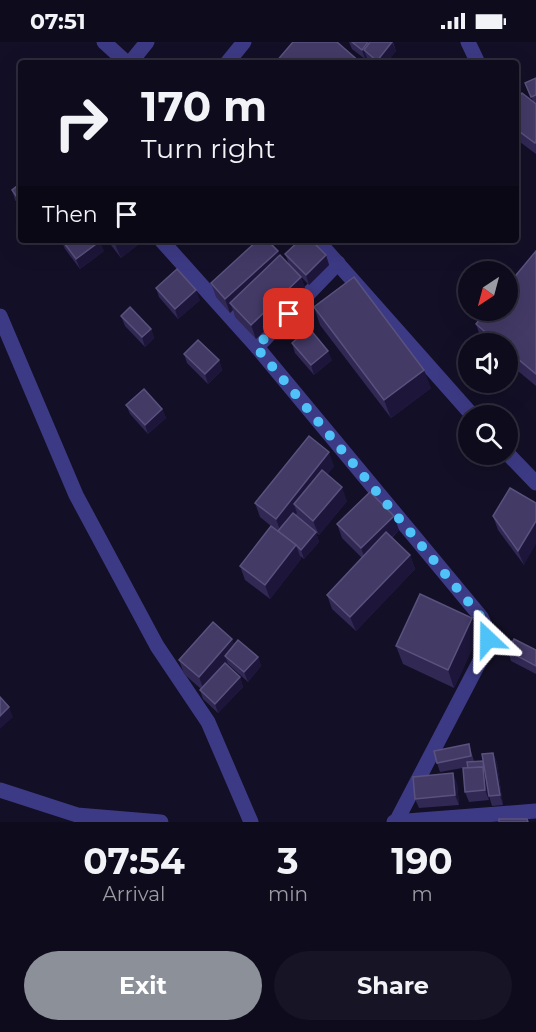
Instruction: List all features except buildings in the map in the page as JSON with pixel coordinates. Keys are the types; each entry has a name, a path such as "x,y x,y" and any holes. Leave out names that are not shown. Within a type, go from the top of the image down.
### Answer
{"street":[{"path":"104,42 125,60"},
{"path":"131,60 147,42"},
{"path":"229,60 244,42"},
{"path":"468,42 477,60"},
{"path":"164,243 256,347 481,617 488,632 483,654 395,822 471,819 536,811"},
{"path":"320,243 463,405"},
{"path":"256,347 338,263"},
{"path":"0,316 76,495 157,646 208,722 251,822"},
{"path":"518,464 536,483"},
{"path":"0,790 77,815 161,822"}],"route":[{"path":"289,314 256,347 481,617 488,632 488,639"}]}
